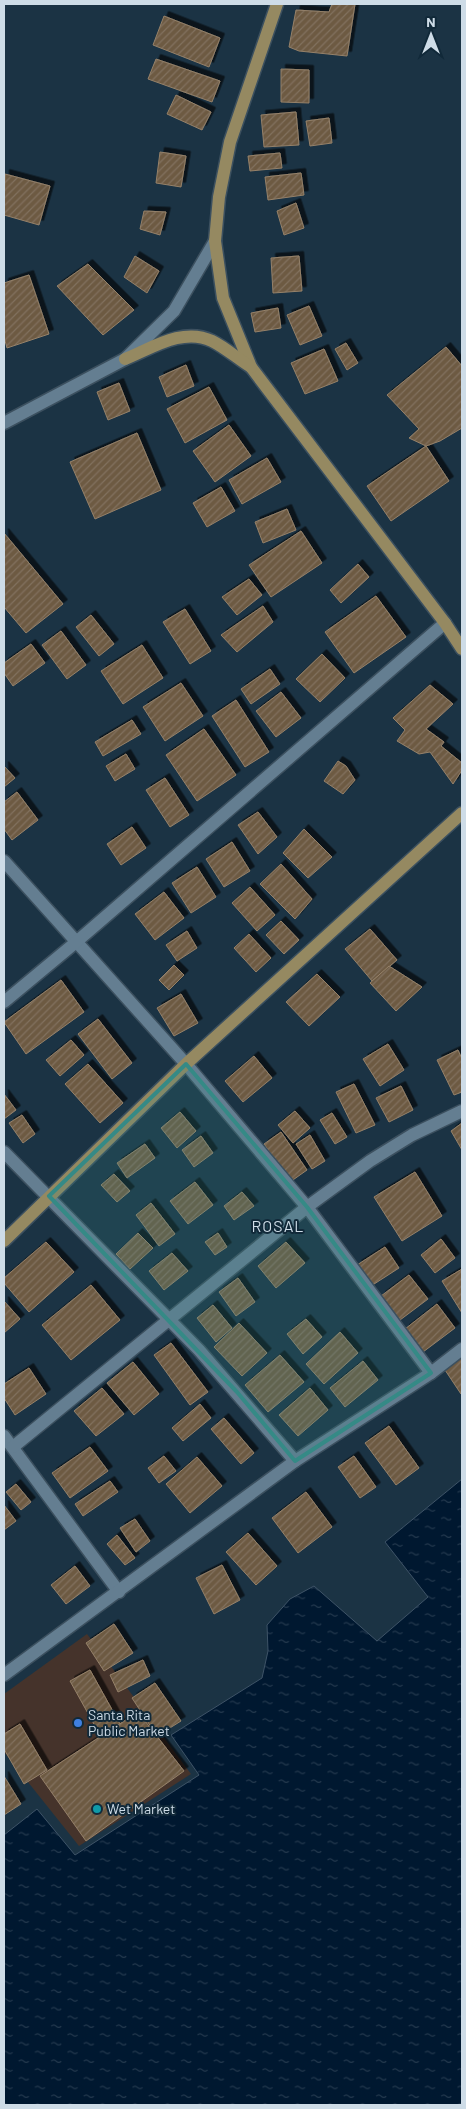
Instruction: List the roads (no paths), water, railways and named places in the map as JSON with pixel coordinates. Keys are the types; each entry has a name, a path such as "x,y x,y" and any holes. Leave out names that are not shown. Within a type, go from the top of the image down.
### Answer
{"main road":[{"path":"277,4 230,142 219,197 215,241 223,298 251,367 445,623 462,649"},
{"path":"125,359 177,337 194,336 212,341 251,367"},
{"path":"4,1240 186,1064 311,948 462,814"}],"street":[{"path":"4,423 125,359 174,311 215,241"},
{"path":"4,1002 75,943 445,623"},
{"path":"4,861 75,943 186,1064 307,1207 431,1373"},
{"path":"12,1447 307,1207 370,1161 412,1135 462,1111"},
{"path":"4,1152 199,1350 295,1461"},
{"path":"4,1675 295,1461 431,1373 462,1348"},
{"path":"4,1436 119,1592"}],"water":[{"path":"462,1479 462,2105 4,2105 4,1835 37,1809 75,1855 199,1775 171,1735 262,1678 268,1651 267,1625 290,1599 314,1586 377,1641 428,1597 385,1542"}],"place":[{"name":"Santa Rita Public Market","path":"78,1723"},
{"name":"Wet Market","path":"97,1809"}],"district":[{"name":"ROSAL","path":"278,1226"}]}
